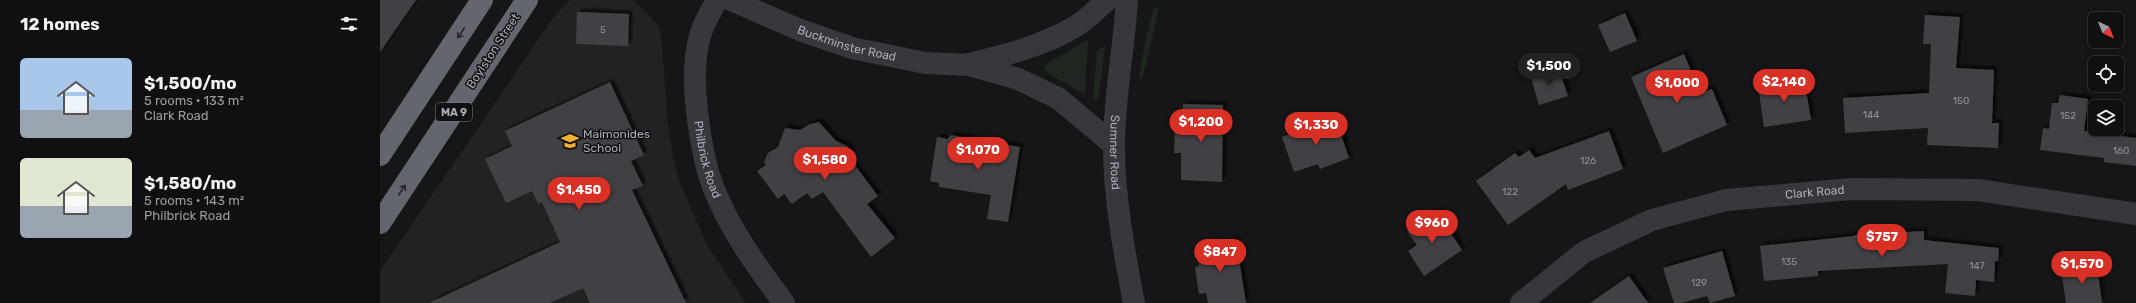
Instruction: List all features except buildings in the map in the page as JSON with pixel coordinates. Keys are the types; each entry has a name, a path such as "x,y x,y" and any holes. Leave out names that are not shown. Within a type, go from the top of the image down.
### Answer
{"highway":[{"path":"380,156 482,0"},
{"name":"Boylston Street","path":"380,223 527,0"}],"street":[{"name":"Philbrick Road","path":"717,0 700,35 694,63 695,95 705,159 714,189 729,219 747,250 784,303"},
{"name":"Buckminster Road","path":"731,0 800,30 852,48 925,63 969,65 1018,79 1046,91 1063,102 1114,145"},
{"name":"Buckminster Road","path":"969,65 1011,54 1042,43 1077,26 1107,0"},
{"name":"Sumner Road","path":"1127,0 1116,102 1114,145 1118,203 1134,303"},
{"name":"Clark Road","path":"1521,303 1584,252 1652,220 1726,200 1852,189 1978,190 2136,214"}],"shaded area":[{"name":"Maimonides School","path":"570,0 634,0 658,25 661,34 668,123 673,158 679,180 706,243 746,303 380,303 380,271 553,18"},
{"path":"1154,7 1159,9 1142,80 1139,78 1144,46"},
{"path":"1088,40 1085,95 1046,72 1044,67 1046,64"},
{"path":"1105,45 1099,96 1096,100 1093,99 1097,51"}],"place":[{"name":"Maimonides School","path":"570,141"}]}
